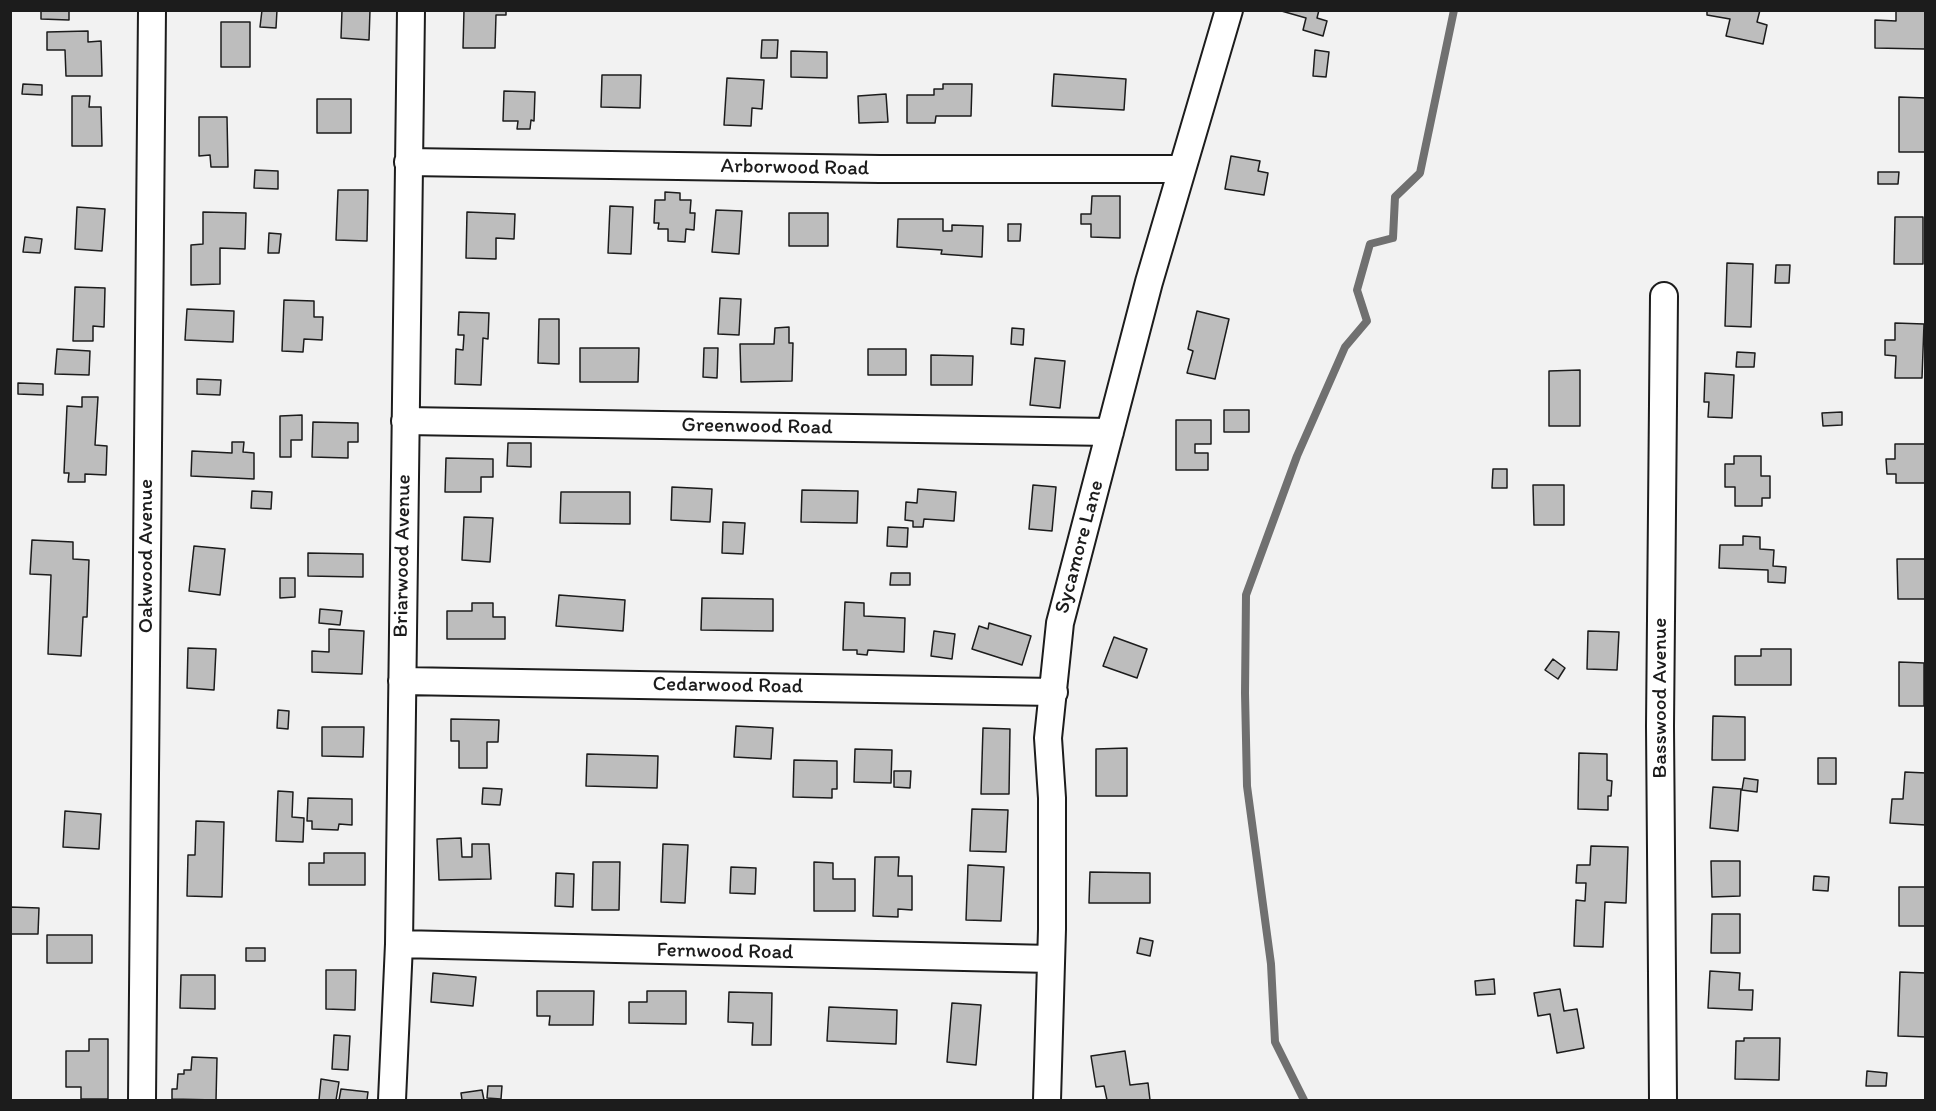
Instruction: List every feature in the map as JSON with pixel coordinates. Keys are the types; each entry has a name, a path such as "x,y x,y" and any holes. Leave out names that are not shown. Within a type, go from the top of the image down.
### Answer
{"street":[{"name":"Oakwood Avenue","path":"142,1101 152,10"},
{"name":"Briarwood Avenue","path":"392,1101 399,944 411,10"},
{"name":"Sycamore Lane","path":"1047,1101 1052,798 1048,738 1060,623 1149,282 1229,10"},
{"name":"Arborwood Road","path":"408,162 880,170 1182,169"},
{"name":"Basswood Avenue","path":"1663,1101 1660,726 1664,296"},
{"name":"Greenwood Road","path":"405,421 1110,432"},
{"name":"Cedarwood Road","path":"402,681 1054,692"},
{"name":"Fernwood Road","path":"399,944 1051,958"}],"building":[{"path":"41,10 69,10 69,20 41,19"},
{"path":"262,10 277,10 276,28 260,27"},
{"path":"342,10 370,10 369,40 341,38"},
{"path":"464,10 506,10 506,15 496,15 495,48 463,48"},
{"path":"1278,10 1319,10 1317,18 1327,21 1323,36 1303,30 1306,18"},
{"path":"1707,10 1760,10 1757,22 1767,25 1763,44 1726,36 1730,19 1707,15"},
{"path":"1896,10 1926,10 1925,49 1875,48 1875,20 1896,21"},
{"path":"221,22 250,22 250,67 221,67"},
{"path":"88,31 88,42 101,41 102,76 66,76 65,50 47,50 47,32"},
{"path":"762,40 778,40 777,58 761,58"},
{"path":"1315,50 1329,52 1326,77 1313,76"},
{"path":"791,51 827,52 827,78 791,77"},
{"path":"1054,74 1126,79 1124,110 1052,106"},
{"path":"602,75 641,75 640,108 601,107"},
{"path":"727,78 764,80 762,109 752,108 751,126 724,125"},
{"path":"23,84 42,85 42,95 22,94"},
{"path":"943,84 972,84 971,116 936,116 935,123 907,123 907,95 934,95 934,89 943,89"},
{"path":"504,91 535,92 534,121 531,120 530,129 517,129 518,121 503,121"},
{"path":"886,94 888,122 859,123 858,96"},
{"path":"72,96 90,96 89,107 101,107 102,146 72,146"},
{"path":"1899,97 1926,98 1926,152 1899,152"},
{"path":"317,99 351,99 351,133 317,133"},
{"path":"199,117 227,117 228,167 211,167 210,155 199,156"},
{"path":"1231,156 1260,161 1258,171 1268,173 1264,195 1225,189"},
{"path":"255,170 278,171 278,189 254,188"},
{"path":"1878,172 1899,172 1898,184 1878,184"},
{"path":"338,190 368,190 367,241 336,240"},
{"path":"665,192 680,193 680,200 691,200 690,213 695,213 694,230 686,229 685,242 668,241 668,229 658,229 659,223 654,223 655,200 665,200"},
{"path":"1092,196 1120,196 1120,238 1091,237 1091,224 1081,224 1081,214 1091,214"},
{"path":"610,206 633,207 631,254 608,253"},
{"path":"77,207 105,209 102,251 75,249"},
{"path":"716,210 742,211 739,254 712,252"},
{"path":"203,212 246,213 245,249 220,248 220,284 191,285 191,245 203,244"},
{"path":"467,212 515,214 514,239 496,238 496,259 466,258"},
{"path":"789,213 828,213 828,246 789,246"},
{"path":"1895,217 1923,217 1923,264 1894,264"},
{"path":"898,219 943,219 943,231 952,231 952,225 983,226 982,257 941,254 942,250 897,247"},
{"path":"1008,224 1021,224 1020,241 1008,241"},
{"path":"269,233 281,234 279,253 268,253"},
{"path":"25,237 42,239 40,253 23,252"},
{"path":"1727,263 1753,264 1751,327 1725,326"},
{"path":"1776,265 1790,265 1789,283 1775,283"},
{"path":"75,287 105,288 104,327 93,326 93,341 73,341"},
{"path":"720,298 741,299 739,335 718,334"},
{"path":"284,300 314,301 314,317 323,317 322,340 304,339 303,352 282,351"},
{"path":"187,309 234,311 233,342 185,340"},
{"path":"1197,311 1229,319 1215,379 1187,373 1193,351 1188,349"},
{"path":"459,312 489,313 488,339 483,338 481,385 455,384 456,349 463,350 464,335 458,335"},
{"path":"539,319 559,319 559,364 538,363"},
{"path":"1895,323 1924,324 1922,378 1895,378 1896,356 1885,355 1885,340 1895,340"},
{"path":"789,327 789,343 793,343 792,381 741,382 740,344 774,344 775,328"},
{"path":"1012,328 1024,329 1023,345 1011,344"},
{"path":"580,348 639,348 638,382 580,382"},
{"path":"704,348 718,348 717,378 703,377"},
{"path":"57,349 90,351 89,375 55,374"},
{"path":"868,349 906,349 906,375 868,375"},
{"path":"1737,352 1755,353 1754,367 1736,367"},
{"path":"931,355 973,356 972,385 931,385"},
{"path":"1035,358 1065,361 1060,408 1030,405"},
{"path":"1580,370 1580,426 1549,426 1549,371"},
{"path":"1705,373 1734,375 1732,418 1708,417 1709,402 1704,402"},
{"path":"197,379 221,380 220,395 197,394"},
{"path":"18,383 43,384 43,395 18,394"},
{"path":"82,397 98,397 95,445 107,446 106,475 85,474 85,482 68,482 69,473 64,473 67,406 82,407"},
{"path":"1224,410 1249,410 1249,432 1224,432"},
{"path":"1842,412 1842,425 1823,426 1822,413"},
{"path":"302,415 302,440 291,440 291,457 280,457 280,416"},
{"path":"1176,420 1211,420 1211,444 1195,444 1195,453 1208,453 1208,470 1176,470"},
{"path":"313,422 358,423 358,442 348,442 348,458 312,457"},
{"path":"232,442 244,442 243,452 254,453 254,479 191,476 192,451 232,453"},
{"path":"508,443 531,443 531,467 507,466"},
{"path":"1895,444 1925,444 1925,483 1896,483 1896,474 1887,474 1886,459 1895,459"},
{"path":"1734,456 1761,456 1761,476 1770,476 1770,498 1762,498 1762,506 1735,506 1735,487 1725,487 1725,464 1734,464"},
{"path":"446,458 493,459 493,477 481,477 481,492 445,492"},
{"path":"1493,469 1507,469 1507,488 1492,488"},
{"path":"1033,485 1056,487 1052,531 1029,529"},
{"path":"1533,485 1564,485 1564,525 1534,525"},
{"path":"672,487 712,489 710,522 671,520"},
{"path":"918,489 956,492 954,521 924,519 923,527 913,527 913,521 905,520 906,502 917,503"},
{"path":"802,490 858,491 857,523 801,522"},
{"path":"252,491 272,492 271,509 251,508"},
{"path":"561,492 630,492 630,524 560,523"},
{"path":"464,517 493,518 490,562 462,560"},
{"path":"723,522 745,523 743,554 722,553"},
{"path":"888,527 908,528 907,547 887,546"},
{"path":"1743,536 1760,537 1760,549 1774,550 1773,566 1786,567 1785,583 1768,582 1768,570 1719,568 1720,545 1743,545"},
{"path":"32,540 73,542 73,559 89,560 87,617 83,617 81,656 48,654 51,575 30,574"},
{"path":"194,546 225,549 220,595 189,591"},
{"path":"308,553 363,554 363,577 308,576"},
{"path":"1897,559 1926,559 1926,599 1898,599"},
{"path":"891,573 910,573 910,585 890,585"},
{"path":"280,578 295,578 295,597 280,598"},
{"path":"559,595 625,600 623,631 556,626"},
{"path":"702,598 773,599 773,631 701,630"},
{"path":"845,602 864,603 864,616 905,618 904,652 868,650 867,655 857,654 857,650 843,650"},
{"path":"472,603 493,603 493,617 505,617 505,639 447,639 447,611 472,611"},
{"path":"320,609 342,611 340,625 319,623"},
{"path":"989,623 1031,636 1022,665 972,649 979,626 988,629"},
{"path":"329,629 364,631 362,674 312,672 312,651 329,652"},
{"path":"934,631 955,634 952,659 931,656"},
{"path":"1588,631 1619,632 1617,670 1587,669"},
{"path":"1114,637 1147,649 1137,678 1103,666"},
{"path":"188,648 216,649 214,690 187,688"},
{"path":"1761,649 1791,649 1791,685 1735,685 1735,656 1761,656"},
{"path":"1553,659 1565,668 1558,679 1545,670"},
{"path":"1899,662 1924,663 1924,706 1899,706"},
{"path":"278,710 289,711 288,729 277,728"},
{"path":"1713,716 1745,717 1745,760 1712,760"},
{"path":"451,719 499,720 498,742 487,742 487,768 459,768 459,741 451,741"},
{"path":"736,726 773,728 771,759 734,757"},
{"path":"322,727 364,727 363,757 322,756"},
{"path":"983,728 1010,729 1009,794 981,794"},
{"path":"1127,748 1127,796 1096,796 1096,749"},
{"path":"855,749 892,750 891,783 854,782"},
{"path":"1579,753 1607,754 1607,780 1612,781 1611,796 1608,796 1608,810 1578,809"},
{"path":"587,754 658,756 657,788 586,786"},
{"path":"1818,758 1836,758 1836,784 1818,784"},
{"path":"794,760 837,761 837,789 832,789 832,798 793,797"},
{"path":"894,771 911,771 910,788 894,787"},
{"path":"1905,772 1926,773 1926,825 1890,823 1892,799 1903,799"},
{"path":"1744,778 1758,780 1757,792 1742,790"},
{"path":"1713,787 1741,789 1738,831 1710,828"},
{"path":"483,788 502,789 500,805 482,804"},
{"path":"278,791 293,792 292,817 304,818 303,842 276,841"},
{"path":"308,798 352,799 352,825 339,824 338,830 312,829 312,821 307,821"},
{"path":"972,809 1008,810 1006,852 970,851"},
{"path":"65,811 101,814 99,849 63,847"},
{"path":"196,821 224,822 222,897 187,896 188,855 195,855"},
{"path":"461,838 462,857 472,857 472,844 489,844 491,879 439,880 437,839"},
{"path":"663,844 688,845 685,903 661,902"},
{"path":"1591,846 1628,847 1626,903 1605,902 1603,947 1574,946 1576,900 1585,901 1586,883 1576,883 1577,865 1590,865"},
{"path":"324,853 365,853 365,885 309,885 309,863 324,863"},
{"path":"875,857 899,857 898,876 912,876 912,910 898,909 898,917 873,916"},
{"path":"1711,861 1740,861 1740,896 1712,897"},
{"path":"593,862 620,862 619,910 592,910"},
{"path":"814,862 833,863 833,879 855,879 855,911 814,911"},
{"path":"968,865 1004,867 1001,921 966,920"},
{"path":"731,867 756,868 755,894 730,893"},
{"path":"1090,872 1150,873 1150,903 1089,903"},
{"path":"556,873 574,874 573,907 555,906"},
{"path":"1814,876 1829,877 1828,891 1813,890"},
{"path":"1899,887 1926,887 1926,926 1899,926"},
{"path":"10,907 39,908 38,934 10,934"},
{"path":"1712,914 1740,914 1740,953 1711,953"},
{"path":"47,935 92,935 92,963 47,963"},
{"path":"1140,938 1153,941 1150,956 1137,953"},
{"path":"246,948 265,948 265,961 246,961"},
{"path":"326,970 356,970 355,1010 326,1009"},
{"path":"1710,971 1740,973 1739,990 1753,990 1752,1010 1708,1008"},
{"path":"1900,972 1926,973 1926,1037 1898,1036"},
{"path":"433,973 476,977 473,1006 431,1002"},
{"path":"181,975 215,975 215,1009 180,1008"},
{"path":"1494,979 1495,994 1476,995 1475,981"},
{"path":"1560,989 1564,1011 1577,1009 1584,1048 1557,1053 1550,1014 1538,1016 1534,993"},
{"path":"537,991 594,991 593,1025 549,1025 550,1016 537,1016"},
{"path":"647,991 686,991 686,1024 629,1023 629,1002 647,1002"},
{"path":"729,992 772,993 771,1045 752,1045 753,1023 728,1022"},
{"path":"952,1003 981,1005 976,1065 947,1062"},
{"path":"829,1007 897,1010 896,1044 827,1041"},
{"path":"334,1035 350,1036 348,1070 332,1069"},
{"path":"1744,1038 1780,1038 1779,1080 1735,1079 1736,1041 1744,1041"},
{"path":"89,1039 108,1039 108,1099 81,1099 81,1087 66,1087 66,1051 89,1051"},
{"path":"1125,1051 1130,1085 1148,1083 1150,1100 1107,1100 1104,1086 1096,1087 1091,1056"},
{"path":"192,1057 217,1058 216,1100 172,1099 172,1089 177,1089 178,1074 184,1074 184,1070 191,1070"},
{"path":"1867,1071 1887,1073 1886,1086 1866,1086"},
{"path":"321,1079 339,1082 336,1100 319,1100"},
{"path":"488,1086 502,1086 501,1099 487,1098"},
{"path":"341,1089 368,1092 367,1100 339,1100"},
{"path":"482,1090 484,1100 462,1100 461,1093"}],"waterway":[{"path":"1304,1100 1275,1042 1271,964 1247,786 1246,595 1297,456 1345,347 1367,321 1357,290 1370,244 1393,238 1395,197 1420,173 1454,10"}]}
